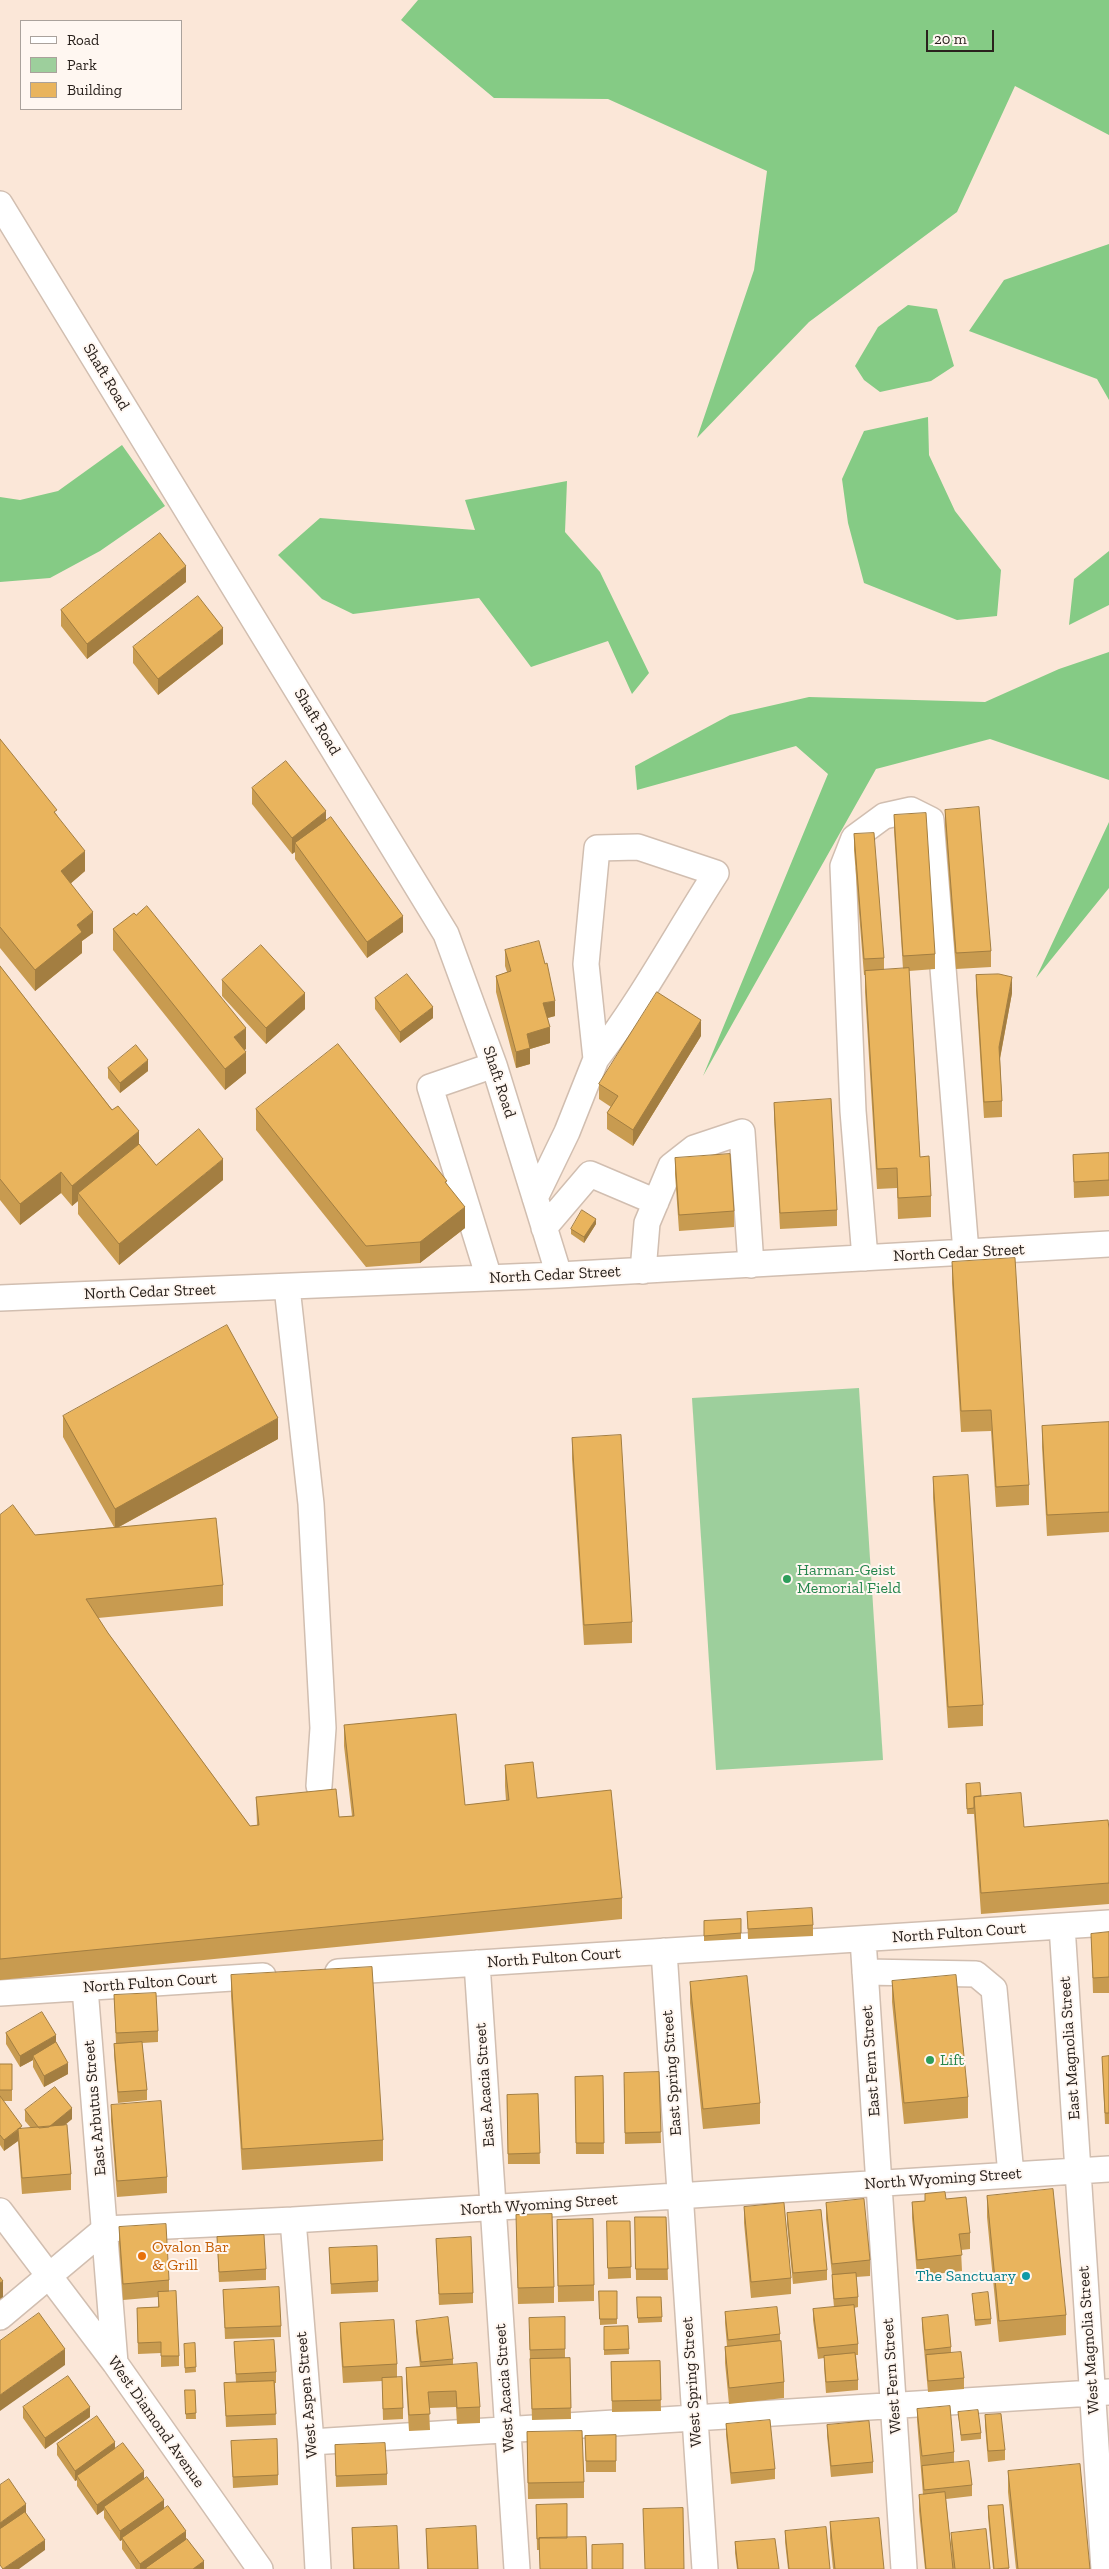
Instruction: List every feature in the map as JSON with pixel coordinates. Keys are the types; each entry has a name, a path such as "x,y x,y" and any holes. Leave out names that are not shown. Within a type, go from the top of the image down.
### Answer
{"street":[{"name":"Shaft Road","path":"0,204 446,934 494,1065 559,1276"},
{"path":"865,1258 853,1110 843,866 854,838 884,816 912,810 931,820 966,1252"},
{"path":"535,1198 567,1132 596,1059 625,1022 670,945 716,873 638,847 597,848 586,964 596,1059"},
{"path":"489,1278 430,1087 494,1065"},
{"path":"643,1271 647,1223 671,1166 694,1148 742,1132 751,1265"},
{"path":"544,1228 590,1174 656,1202"},
{"name":"North Cedar Street","path":"0,1298 559,1276 1109,1244"},
{"path":"287,1287 312,1514 323,1728 319,1786"},
{"name":"North Fulton Court","path":"0,1993 1109,1923"},
{"name":"East Magnolia Street","path":"1062,1926 1078,2171"},
{"name":"East Fern Street","path":"863,1939 879,2184"},
{"name":"East Spring Street","path":"664,1951 680,2196"},
{"name":"East Acacia Street","path":"477,1963 493,2208"},
{"path":"866,1972 976,1974 994,1989 1011,2175"},
{"name":"East Arbutus Street","path":"85,1988 115,2363"},
{"name":"North Wyoming Street","path":"105,2229 293,2220 1109,2169"},
{"name":"West Magnolia Street","path":"1078,2171 1101,2393 1104,2569"},
{"name":"West Fern Street","path":"879,2184 904,2569"},
{"name":"West Spring Street","path":"680,2196 705,2569"},
{"name":"West Acacia Street","path":"493,2208 516,2569"},
{"name":"West Diamond Avenue","path":"0,2211 115,2363 260,2569"},
{"name":"West Aspen Street","path":"293,2220 312,2442 318,2569"},
{"path":"0,2318 51,2277 105,2229"},
{"path":"312,2442 1101,2393"}],"green space":[{"path":"418,0 1109,0 1109,135 1015,86 957,212 809,322 697,438 754,270 767,171 608,99 494,98 401,20"},
{"path":"1109,244 1109,400 1097,379 969,331 1004,280"},
{"path":"908,305 937,309 954,366 931,381 880,392 864,380 855,366 878,327"},
{"path":"928,417 929,455 955,511 1001,570 997,616 957,620 864,583 848,523 842,479 864,431"},
{"path":"122,445 165,506 100,551 50,578 0,582 0,497 20,500 58,491"},
{"path":"567,481 565,532 600,572 649,673 632,694 608,641 531,667 479,598 353,614 322,599 278,555 320,518 475,530 465,500"},
{"path":"1109,551 1109,605 1069,625 1074,579"},
{"path":"1109,652 1109,780 990,739 876,769 703,1076 828,774 796,746 637,790 635,766 730,715 809,697 985,702 1059,669"},
{"path":"1109,822 1109,888 1036,978"},
{"name":"Harman-Geist Memorial Field","path":"859,1388 883,1760 716,1770 692,1398"}],"building":[{"path":"160,533 186,566 87,644 61,610"},
{"path":"198,596 223,628 158,679 133,647"},
{"path":"0,739 57,810 54,812 85,851 61,871 93,912 77,925 82,932 35,970 0,927"},
{"path":"286,761 326,811 292,838 252,788"},
{"path":"979,807 991,951 956,953 945,810"},
{"path":"926,813 935,954 903,956 894,815"},
{"path":"331,817 403,916 367,942 295,843"},
{"path":"874,833 884,958 864,959 854,834"},
{"path":"147,906 246,1028 234,1037 246,1052 225,1069 113,929"},
{"path":"539,941 545,964 547,963 555,1001 543,1003 550,1027 527,1034 530,1048 516,1052 496,976 511,971 505,950"},
{"path":"261,945 305,993 266,1028 222,980"},
{"path":"0,966 112,1110 118,1106 139,1131 72,1186 61,1172 20,1204 0,1179"},
{"path":"909,968 920,1157 929,1156 931,1196 898,1198 897,1168 877,1169 865,971"},
{"path":"407,974 433,1007 400,1032 375,998"},
{"path":"999,974 1012,977 999,1047 1002,1101 984,1102 976,975"},
{"path":"657,992 701,1020 633,1130 607,1113 618,1096 599,1084"},
{"path":"338,1044 447,1181 445,1182 465,1207 420,1242 366,1246 256,1109"},
{"path":"136,1045 148,1060 120,1083 108,1068"},
{"path":"831,1099 837,1210 780,1213 774,1103"},
{"path":"199,1129 223,1159 119,1244 78,1193 139,1144 156,1165"},
{"path":"1109,1153 1109,1180 1074,1182 1073,1155"},
{"path":"730,1154 734,1211 679,1215 675,1158"},
{"path":"582,1210 596,1219 584,1237 571,1229"},
{"path":"1015,1258 1029,1485 996,1487 991,1410 961,1411 952,1262"},
{"path":"227,1325 278,1418 115,1509 63,1416"},
{"path":"1109,1422 1109,1512 1047,1515 1042,1426"},
{"path":"621,1435 632,1622 584,1625 572,1438"},
{"path":"968,1475 983,1705 948,1707 933,1477"},
{"path":"13,1505 35,1535 216,1518 223,1585 86,1599 108,1633 250,1826 259,1825 256,1797 336,1789 339,1817 354,1816 344,1725 456,1714 465,1805 509,1800 505,1765 533,1762 537,1798 611,1790 622,1898 0,1959 0,1515"},
{"path":"980,1783 981,1796 974,1797 974,1808 967,1809 966,1784"},
{"path":"1021,1793 1024,1827 1108,1820 1109,1883 981,1893 974,1797"},
{"path":"812,1908 813,1925 748,1929 747,1912"},
{"path":"741,1919 741,1933 704,1936 704,1921"},
{"path":"1109,1932 1109,1977 1093,1978 1091,1934"},
{"path":"372,1967 383,2140 242,2149 231,1975"},
{"name":"Lift","path":"956,1975 968,2097 904,2103 892,1981"},
{"path":"747,1976 760,2103 703,2109 690,1982"},
{"path":"156,1993 158,2031 116,2033 114,1995"},
{"path":"42,2012 56,2035 20,2056 6,2033"},
{"path":"56,2042 68,2063 44,2076 33,2056"},
{"path":"142,2042 147,2090 118,2092 114,2044"},
{"path":"1109,2056 1109,2113 1105,2113 1102,2057"},
{"path":"0,2064 12,2064 12,2090 0,2090"},
{"path":"659,2072 661,2132 625,2133 624,2073"},
{"path":"603,2076 604,2143 576,2143 575,2077"},
{"path":"55,2087 72,2108 49,2127 39,2128 25,2110"},
{"path":"538,2094 540,2153 508,2154 507,2095"},
{"path":"0,2096 22,2126 4,2140 0,2135"},
{"path":"161,2101 167,2177 117,2181 111,2105"},
{"path":"67,2125 71,2174 22,2178 18,2129"},
{"name":"The Sanctuary","path":"1053,2189 1066,2315 999,2321 987,2196"},
{"path":"945,2192 946,2199 966,2197 970,2233 959,2234 962,2255 917,2260 912,2202 925,2201 925,2194"},
{"path":"864,2199 870,2260 832,2264 826,2203"},
{"path":"784,2203 791,2278 751,2282 744,2207"},
{"path":"821,2210 827,2270 793,2273 787,2213"},
{"path":"552,2214 554,2287 518,2288 516,2215"},
{"path":"635,2217 666,2217 668,2269 636,2269"},
{"path":"593,2219 594,2285 558,2286 557,2220"},
{"path":"607,2221 630,2221 631,2267 608,2268"},
{"path":"166,2224 169,2280 123,2284 119,2227"},
{"path":"264,2235 266,2269 219,2272 217,2237"},
{"path":"471,2237 473,2293 439,2294 436,2239"},
{"path":"377,2246 378,2281 331,2284 329,2248"},
{"path":"856,2273 858,2297 834,2299 832,2275"},
{"path":"279,2287 281,2326 225,2328 223,2290"},
{"path":"176,2291 179,2356 161,2356 161,2342 138,2343 137,2308 159,2307 158,2292"},
{"path":"599,2291 617,2291 617,2319 600,2319"},
{"path":"988,2292 991,2319 975,2320 972,2294"},
{"path":"637,2297 661,2297 662,2317 638,2318"},
{"path":"854,2305 858,2344 818,2348 813,2309"},
{"path":"777,2307 780,2334 728,2340 725,2312"},
{"path":"39,2313 65,2349 0,2395 0,2341"},
{"path":"948,2315 951,2347 925,2350 922,2318"},
{"path":"448,2317 453,2359 421,2362 416,2321"},
{"path":"565,2317 565,2349 530,2350 529,2318"},
{"path":"394,2320 397,2364 343,2367 340,2323"},
{"path":"628,2326 629,2349 604,2350 604,2327"},
{"path":"274,2340 276,2372 236,2374 234,2342"},
{"path":"781,2341 784,2382 729,2388 725,2347"},
{"path":"195,2343 196,2367 185,2368 184,2344"},
{"path":"961,2352 964,2378 928,2381 926,2355"},
{"path":"855,2353 858,2380 826,2382 824,2356"},
{"path":"570,2358 571,2408 532,2409 530,2359"},
{"path":"660,2361 661,2400 612,2401 611,2362"},
{"path":"477,2363 480,2407 457,2408 456,2391 428,2392 430,2414 409,2415 406,2368"},
{"path":"68,2376 90,2407 45,2438 23,2407"},
{"path":"402,2377 403,2408 383,2409 382,2378"},
{"path":"274,2381 276,2414 226,2416 224,2383"},
{"path":"185,2390 195,2390 196,2413 186,2414"},
{"path":"950,2406 954,2452 922,2456 917,2409"},
{"path":"978,2410 981,2433 961,2435 958,2412"},
{"path":"1001,2414 1005,2450 988,2451 985,2415"},
{"path":"97,2416 115,2442 75,2471 57,2444"},
{"path":"770,2420 775,2469 731,2473 726,2424"},
{"path":"869,2421 873,2462 831,2466 827,2425"},
{"path":"582,2431 584,2482 528,2483 527,2432"},
{"path":"616,2435 616,2461 586,2461 585,2436"},
{"path":"277,2439 278,2475 233,2477 231,2441"},
{"path":"123,2443 144,2471 97,2505 77,2476"},
{"path":"385,2443 387,2474 336,2476 335,2445"},
{"path":"969,2461 972,2485 924,2490 922,2466"},
{"path":"1080,2464 1090,2569 1018,2569 1008,2471"},
{"path":"147,2477 164,2500 120,2531 104,2507"},
{"path":"9,2479 26,2504 0,2523 0,2485"},
{"path":"945,2492 953,2569 926,2569 919,2495"},
{"path":"567,2504 567,2538 537,2539 536,2505"},
{"path":"1003,2505 1009,2568 994,2569 988,2506"},
{"path":"168,2506 186,2531 140,2564 122,2538"},
{"path":"683,2508 684,2569 645,2569 643,2509"},
{"path":"25,2512 45,2540 3,2569 0,2565 0,2529"},
{"path":"879,2518 884,2569 835,2569 830,2522"},
{"path":"397,2526 399,2569 354,2569 352,2528"},
{"path":"476,2526 478,2569 428,2569 426,2529"},
{"path":"826,2527 830,2569 789,2569 785,2531"},
{"path":"986,2529 990,2569 955,2569 951,2533"},
{"path":"586,2537 587,2569 540,2569 539,2538"},
{"path":"187,2539 204,2561 193,2569 146,2569 146,2568"},
{"path":"775,2539 779,2569 738,2569 735,2542"},
{"path":"623,2544 623,2569 592,2569 592,2545"}],"place":[{"name":"Harman-Geist Memorial Field","path":"787,1579"},
{"name":"Lift","path":"930,2060"},
{"name":"Ovalon Bar & Grill","path":"142,2256"},
{"name":"The Sanctuary","path":"1026,2276"}]}
